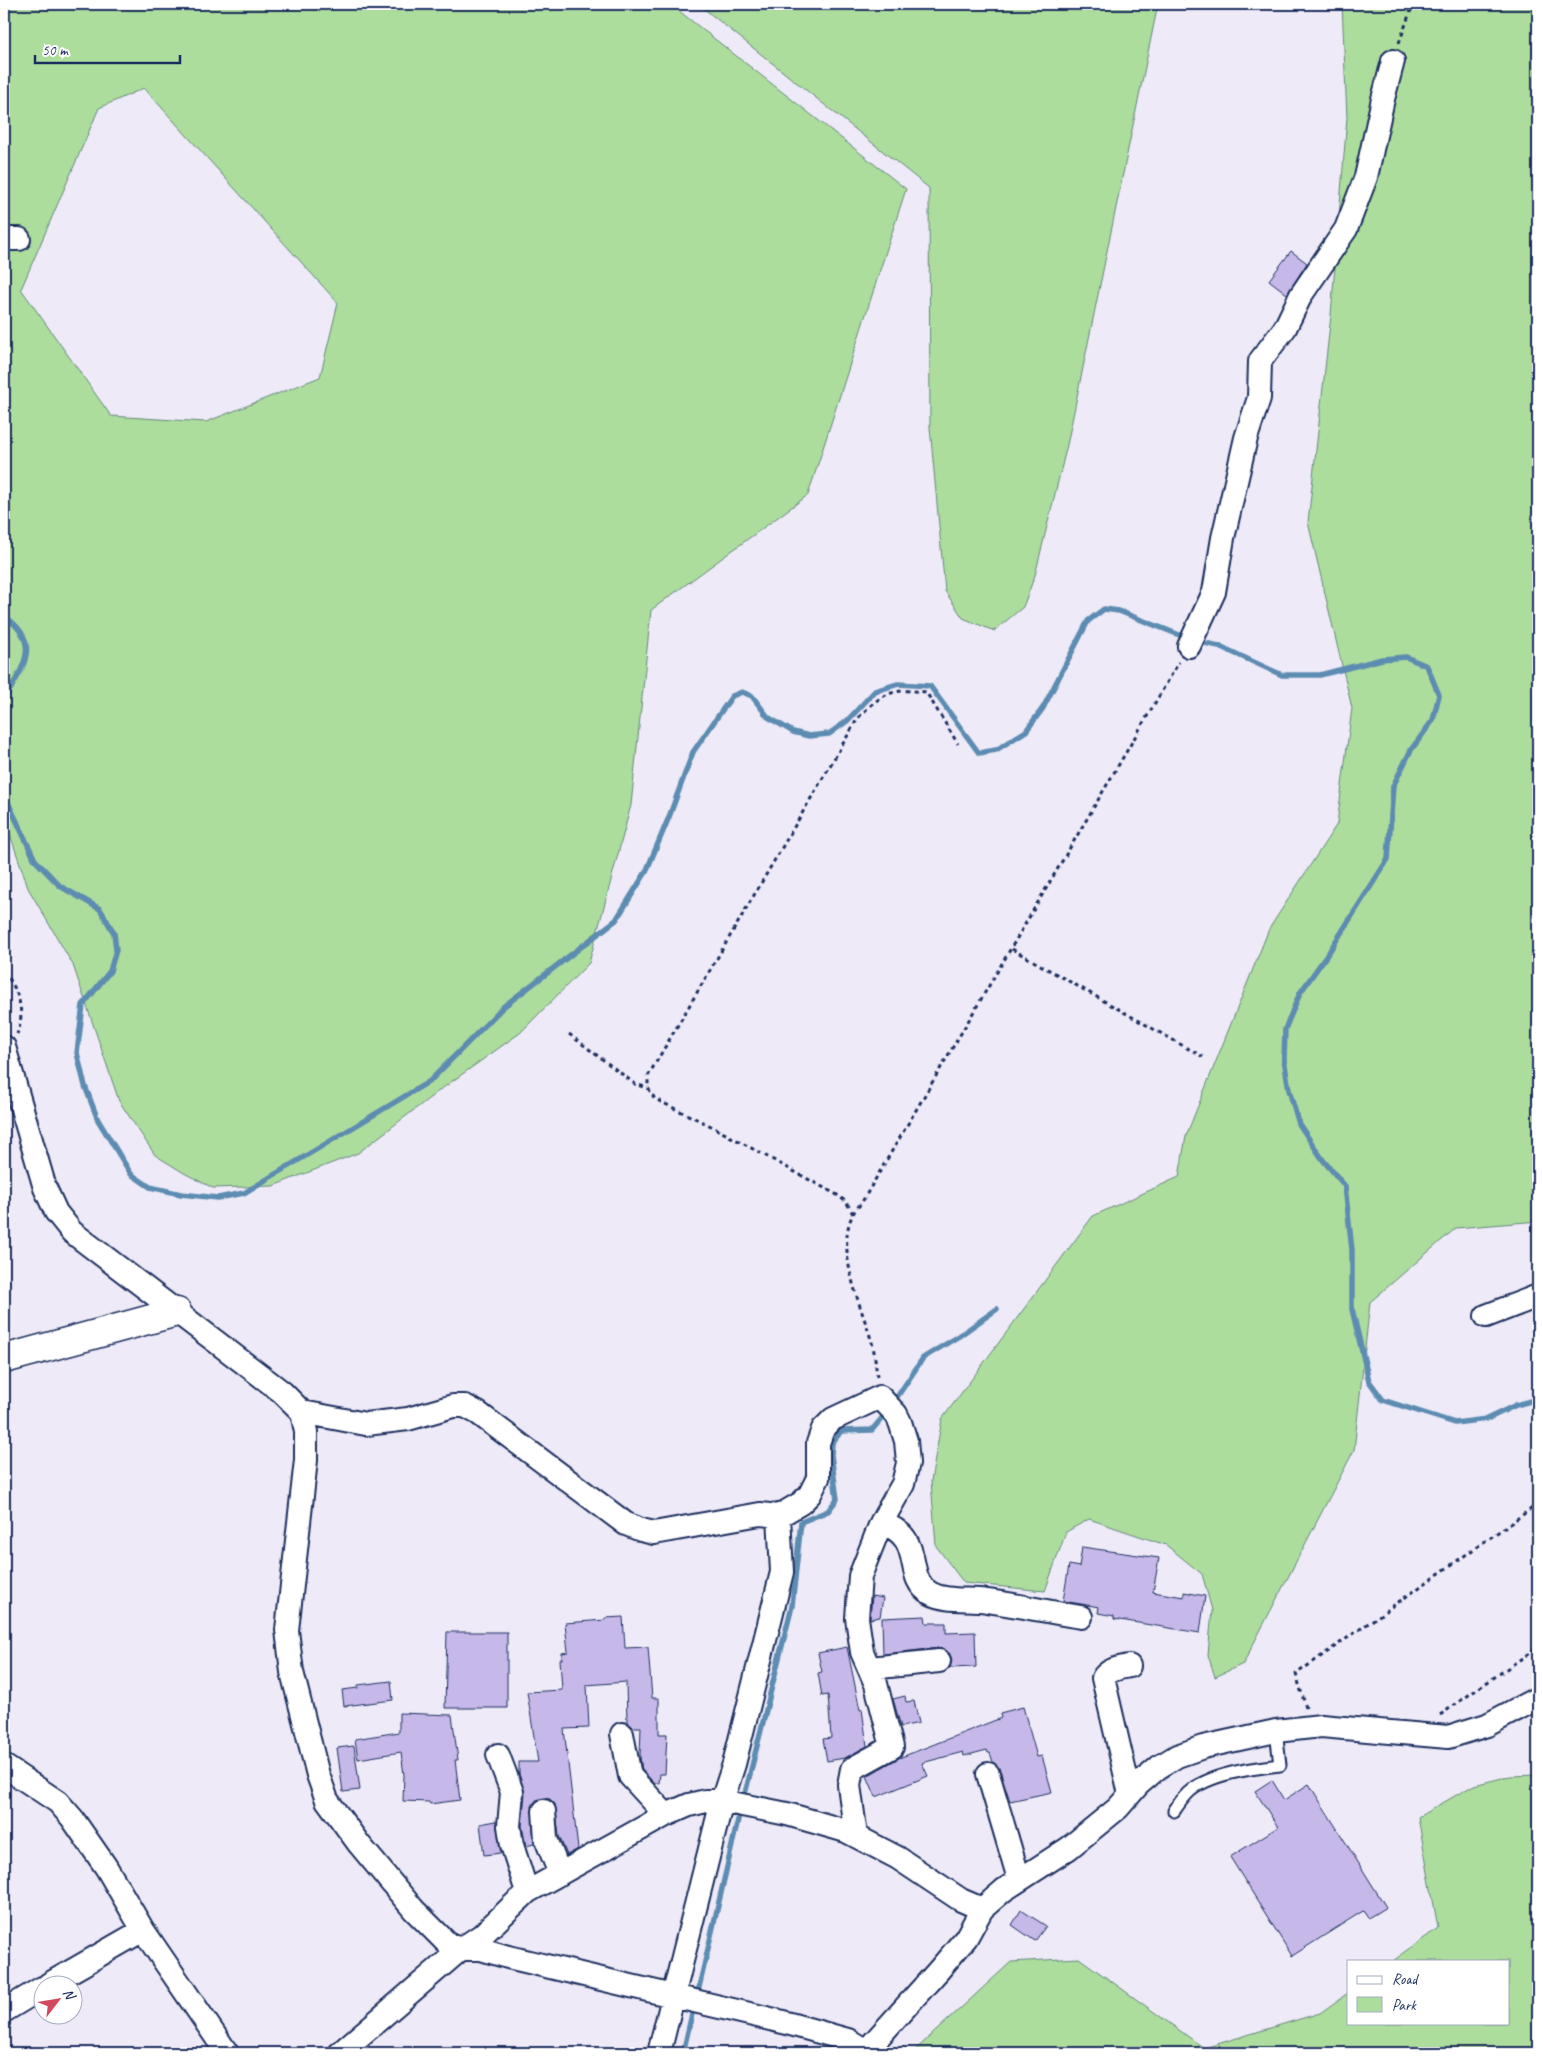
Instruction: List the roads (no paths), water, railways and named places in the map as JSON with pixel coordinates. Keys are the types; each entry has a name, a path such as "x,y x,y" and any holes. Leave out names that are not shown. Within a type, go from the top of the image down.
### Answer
{"street":[{"path":"1191,641 1214,592 1223,538 1246,438 1259,398 1260,361 1285,328 1301,295 1346,229 1366,177 1382,99 1393,61"},
{"path":"7,1044 45,1188 56,1212 72,1232 282,1392 302,1412 306,1432 306,1460 287,1630 292,1672 318,1775 327,1800 372,1858 436,1934 449,1945 461,1950 481,1949 783,2022 848,2040 864,2052 955,1952 966,1938 982,1909 1019,1879 1069,1848 1118,1808 1159,1767 1177,1756 1203,1747 1276,1731 1321,1726 1448,1737 1487,1725 1538,1698"},
{"path":"1486,1316 1538,1296"},
{"path":"4,1359 178,1312"},
{"path":"302,1412 366,1424 408,1419 454,1406 465,1406 478,1413 626,1524 654,1533 760,1514 779,1516 801,1503 810,1494 818,1478 818,1443 823,1429 833,1419 887,1405 906,1441 908,1463 903,1484 881,1523 860,1576 857,1618 862,1652 876,1684 892,1747 852,1769 849,1785 856,1836"},
{"path":"660,2053 687,2000 737,1804 734,1764 782,1572 779,1516"},
{"path":"881,1523 894,1527 903,1535 912,1553 920,1583 929,1592 940,1597 986,1601 1081,1617"},
{"path":"870,1668 939,1661"},
{"path":"1129,1666 1112,1670 1105,1674 1103,1678 1130,1794"},
{"path":"622,1734 630,1776 666,1815"},
{"path":"498,1755 512,1792 509,1826 512,1845 527,1892"},
{"path":"4,1766 58,1802 72,1818 106,1867 143,1930 227,2053"},
{"path":"988,1774 1019,1879"},
{"path":"340,2053 461,1950 482,1935 527,1892 666,1815 689,1805 706,1801 737,1804 787,1814 846,1831 898,1858 961,1900 982,1909"},
{"path":"544,1811 546,1839 560,1874"},
{"path":"66,1974 143,1930"},
{"path":"4,2011 32,1994"}],"lane":[{"path":"1174,1811 1188,1792 1200,1785 1237,1770 1280,1765 1276,1731"}],"waterway":[{"path":"4,794 35,860 60,886 100,909 114,933 116,950 110,971 83,1005 77,1053 85,1086 98,1120 131,1174 150,1187 181,1194 218,1198 244,1193 430,1081 503,1007 616,920 646,872 693,752 732,696 742,692 752,696 768,717 793,732 809,736 829,734 847,721 875,691 898,684 930,686 979,753 996,750 1026,731 1043,708 1088,621 1104,609 1119,611 1187,638"},
{"path":"4,616 16,626 23,636 26,646 26,656 22,666 4,700"},
{"path":"1195,641 1219,646 1282,675 1320,675 1382,659 1406,657 1427,666 1439,695 1433,720 1411,750 1393,786 1388,859 1329,952 1300,993 1285,1029 1284,1059 1289,1090 1299,1124 1323,1160 1345,1186 1352,1250 1352,1309 1369,1381 1383,1400 1455,1423 1487,1419 1516,1405 1538,1399"},
{"path":"893,1403 923,1358 959,1336 997,1309"},
{"path":"743,1802 792,1606 801,1522 828,1511 837,1499 831,1455 832,1443 841,1431 872,1430 888,1411"},
{"path":"697,1996 740,1811"},
{"path":"683,2053 694,2005"}]}
